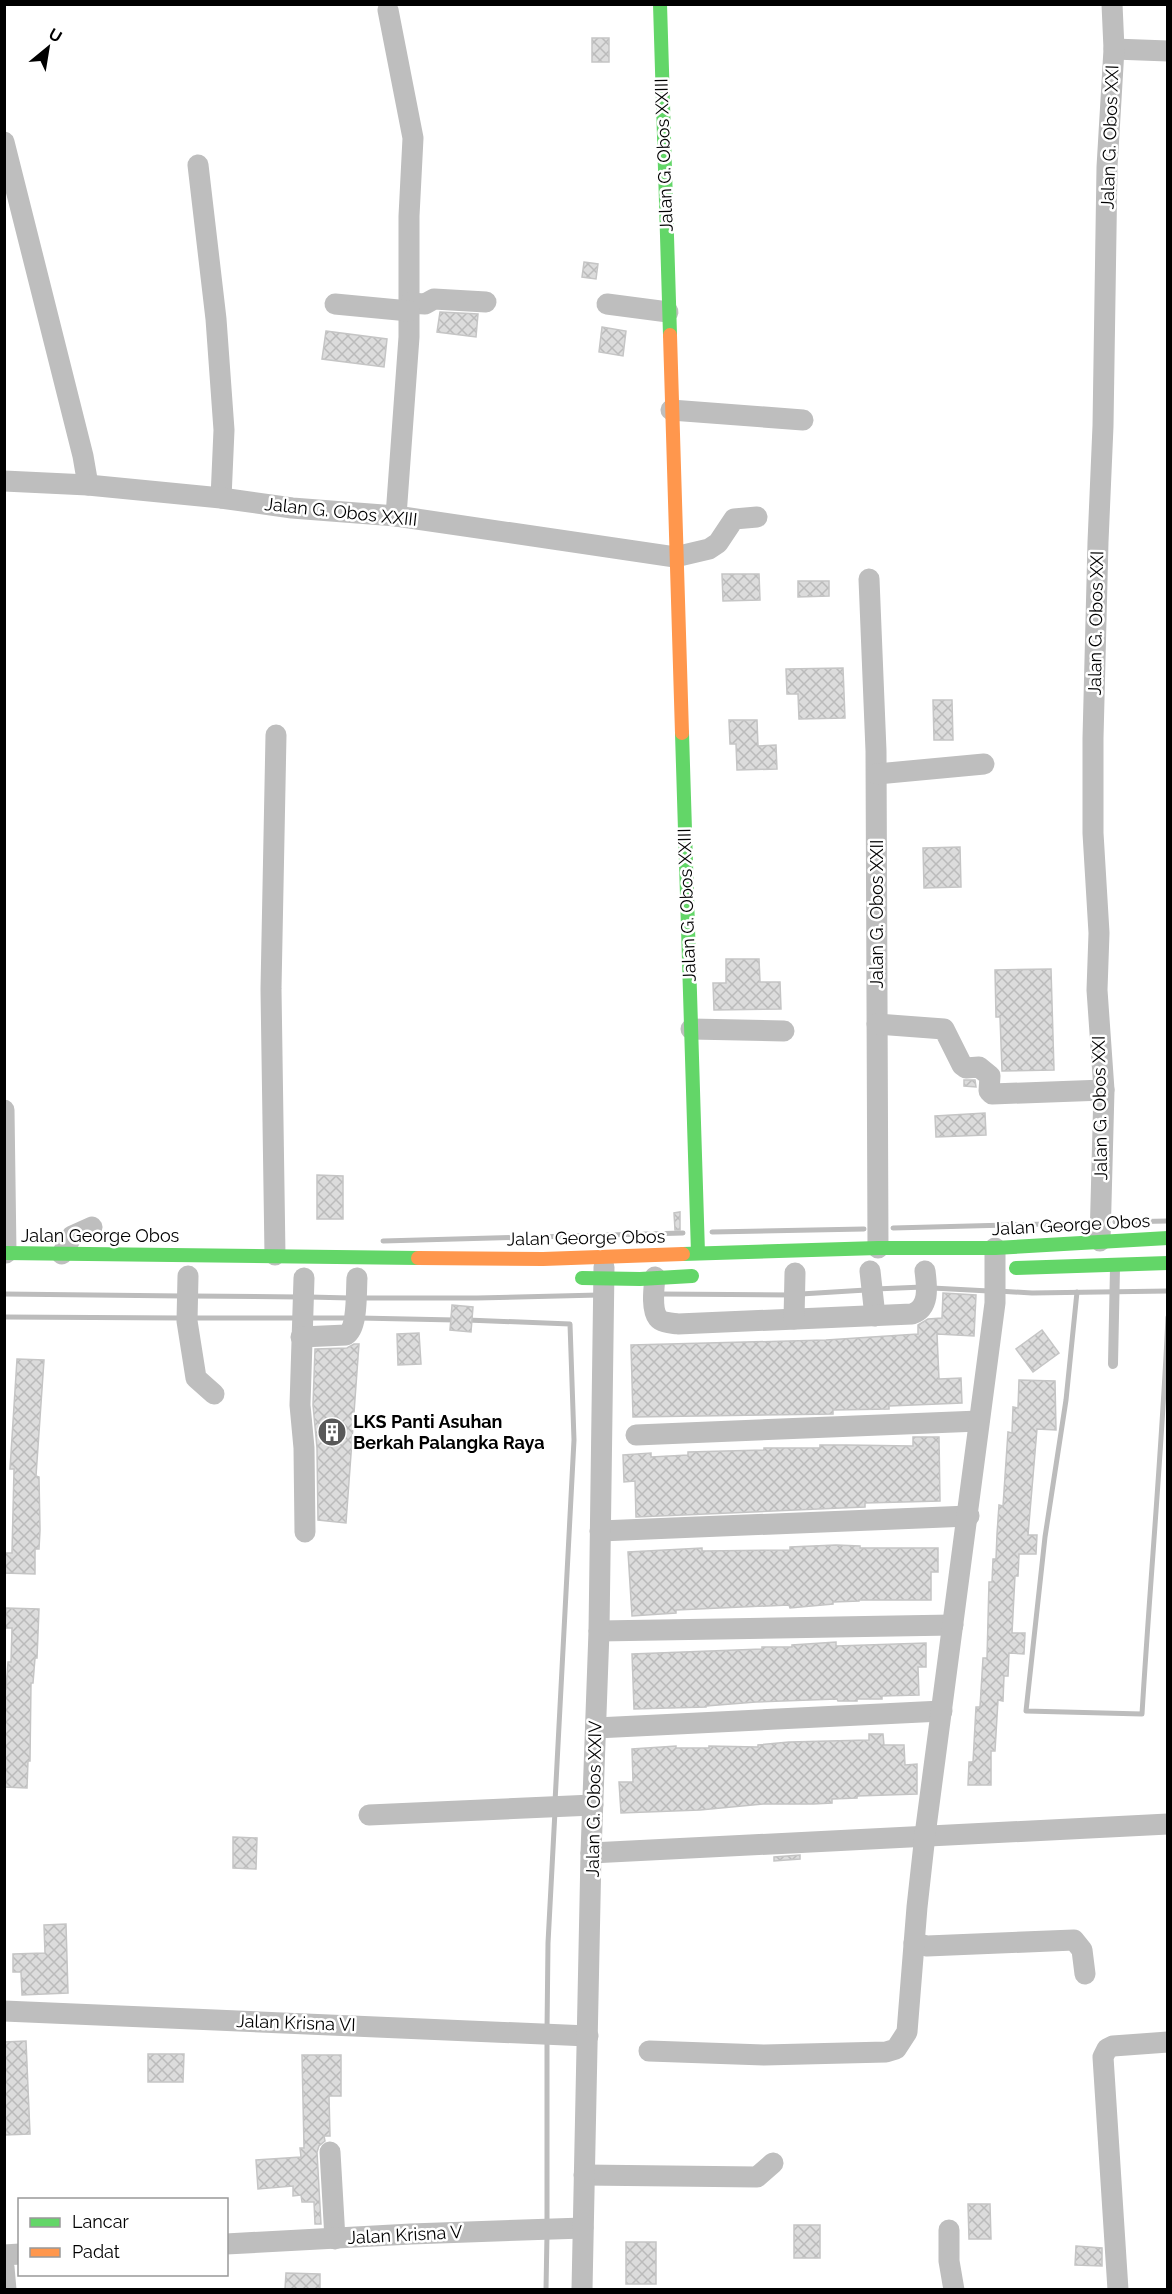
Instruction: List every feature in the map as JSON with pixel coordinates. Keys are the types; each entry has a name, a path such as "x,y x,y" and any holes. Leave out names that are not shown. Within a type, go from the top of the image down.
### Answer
{"main road":[{"name":"Jalan G. Obos XXIII","path":"660,4 675,557 698,1253"},
{"name":"Jalan George Obos","path":"5,1253 543,1259 878,1248 994,1248 1167,1238"},
{"path":"992,1274 1167,1263"},
{"path":"570,1278 605,1291 655,1289 702,1276"}],"street":[{"name":"Jalan G. Obos XXI","path":"1100,1241 1104,1090 1097,990 1099,933 1093,833 1093,738 1103,426 1107,167 1114,49 1112,4"},
{"path":"388,10 413,138 409,216 409,307 396,516"},
{"path":"1114,49 1167,51"},
{"path":"4,142 83,456 88,485"},
{"path":"198,165 216,319 224,430 221,498"},
{"path":"335,304 409,307 425,304 434,299 486,302"},
{"path":"607,304 668,312"},
{"path":"671,410 802,420"},
{"name":"Jalan G. Obos XXIII","path":"4,481 88,485 221,498 292,508 396,516 675,557"},
{"path":"675,557 709,549 718,543 734,519 757,517"},
{"name":"Jalan G. Obos XXII","path":"869,579 877,774 878,1248"},
{"path":"275,1255 271,989 276,735"},
{"path":"877,774 984,764"},
{"path":"878,1024 944,1029 962,1065 966,1068 979,1067 990,1076 989,1091 992,1094 1104,1090"},
{"path":"691,1029 784,1031"},
{"path":"4,1110 5,1253"},
{"path":"62,1254 72,1236 92,1227"},
{"path":"649,2051 764,2055 886,2052 896,2049 907,2032 925,1835 969,1516 995,1303 992,1274 994,1248"},
{"name":"Jalan G. Obos XXIV","path":"582,2289 591,1853 599,1631 605,1291 603,1256"},
{"path":"655,1289 658,1318 665,1322 678,1324 795,1288 872,1286 918,1312 924,1305 926,1278"},
{"path":"187,1284 187,1322 196,1378 214,1394"},
{"path":"304,1286 300,1405 304,1448 304,1532"},
{"path":"302,1337 346,1335 352,1329 356,1287"},
{"path":"636,1435 979,1421"},
{"path":"600,1531 969,1516"},
{"path":"599,1631 953,1625"},
{"path":"596,1728 942,1711"},
{"path":"369,1815 593,1805"},
{"path":"591,1853 1167,1824"},
{"path":"914,1943 927,1946 1074,1940 1082,1950 1085,1974"},
{"name":"Jalan Krisna VI","path":"4,2011 588,2036"},
{"path":"1118,2289 1102,2056 1107,2049 1113,2046 1167,2042"},
{"path":"330,2152 334,2239"},
{"path":"584,2175 757,2177 774,2163"},
{"name":"Jalan Krisna V","path":"228,2244 583,2228"},
{"path":"949,2230 949,2261 954,2289"},
{"path":"4,2267 6,2289"}],"lane":[{"path":"1113,1364 1116,1265"}],"building":[{"path":"592,38 609,38 609,62 592,62"},
{"path":"584,262 598,264 596,279 582,277"},
{"path":"440,312 478,314 476,337 437,332"},
{"path":"602,327 626,331 623,356 599,352"},
{"path":"326,331 387,339 384,367 322,359"},
{"path":"722,574 759,574 760,600 723,601"},
{"path":"798,581 829,581 829,596 798,597"},
{"path":"843,668 845,718 799,719 798,694 787,694 786,669"},
{"path":"933,700 952,700 953,740 934,740"},
{"path":"729,720 757,720 758,746 776,745 777,769 737,770 736,744 730,744"},
{"path":"960,847 961,887 924,888 923,848"},
{"path":"726,959 759,959 760,982 780,982 781,1009 714,1010 713,983 726,983"},
{"path":"1051,969 1054,1070 1002,1071 1000,1017 996,1017 995,970"},
{"path":"964,1080 975,1080 976,1087 964,1086"},
{"path":"985,1113 986,1135 936,1137 935,1116"},
{"path":"317,1175 343,1176 343,1219 317,1219"},
{"path":"680,1212 680,1230 675,1230 674,1213"},
{"path":"943,1293 976,1295 974,1336 937,1334 939,1379 961,1378 962,1403 889,1406 889,1409 833,1410 833,1414 633,1417 631,1345 826,1340 918,1334 918,1325 928,1319 942,1318"},
{"path":"452,1305 473,1307 471,1332 450,1330"},
{"path":"1042,1330 1059,1353 1033,1372 1016,1349"},
{"path":"419,1333 421,1364 398,1365 397,1334"},
{"name":"LKS Panti Asuhan Berkah Palangka Raya","path":"359,1344 346,1523 318,1520 317,1448 313,1405 315,1349 347,1348"},
{"path":"17,1359 44,1360 36,1476 39,1477 40,1530 39,1549 35,1549 35,1574 4,1573 4,1553 12,1553 14,1469 10,1469"},
{"path":"1019,1380 1055,1381 1056,1430 1037,1429 1028,1535 1037,1535 1036,1554 1019,1554 1018,1576 1015,1576 1012,1633 1025,1633 1024,1654 1009,1653 1008,1676 1004,1676 1003,1701 998,1700 995,1751 991,1751 991,1785 968,1785 969,1762 973,1762 976,1707 980,1707 983,1658 987,1658 989,1582 992,1582 993,1559 996,1559 999,1505 1003,1506 1008,1432 1012,1433 1013,1407 1018,1408"},
{"path":"913,1437 939,1437 940,1501 865,1503 865,1507 636,1517 635,1481 624,1482 623,1455 651,1453 651,1457 688,1455 688,1452 820,1448 820,1445 913,1446"},
{"path":"860,1546 860,1548 938,1548 938,1572 931,1572 931,1600 859,1600 790,1608 789,1605 676,1610 676,1613 632,1616 628,1552 702,1548 702,1551 790,1550 790,1547"},
{"path":"6,1608 39,1609 37,1658 35,1658 33,1683 31,1683 30,1761 28,1761 27,1788 4,1787 4,1689 6,1689 8,1662 11,1662 12,1628 5,1628"},
{"path":"836,1642 836,1646 926,1643 926,1667 918,1667 919,1695 882,1696 882,1699 857,1699 857,1701 838,1701 837,1699 634,1709 632,1654 762,1649 762,1647 792,1647 792,1645"},
{"path":"869,1734 883,1734 884,1745 904,1745 905,1765 917,1764 917,1794 857,1796 857,1798 832,1799 832,1803 763,1804 700,1810 621,1813 619,1782 633,1782 632,1749 676,1746 676,1748 758,1747 758,1745 789,1742 869,1740"},
{"path":"233,1837 257,1838 256,1869 233,1868"},
{"path":"800,1855 800,1859 774,1861 774,1857"},
{"path":"66,1924 68,1993 22,1995 21,1972 13,1972 13,1954 45,1953 44,1925"},
{"path":"26,2041 30,2134 4,2135 4,2042"},
{"path":"148,2054 184,2054 183,2082 148,2082"},
{"path":"302,2055 341,2055 341,2096 329,2096 330,2136 324,2136 325,2141 319,2146 317,2152 321,2224 315,2224 314,2202 302,2202 301,2195 293,2196 293,2186 258,2189 256,2160 301,2157 300,2148 304,2148"},
{"path":"968,2204 990,2204 991,2239 969,2239"},
{"path":"794,2225 820,2225 820,2258 794,2258"},
{"path":"626,2242 656,2242 656,2284 626,2284"},
{"path":"1076,2246 1102,2248 1102,2266 1075,2265"},
{"path":"286,2273 320,2274 320,2289 285,2289"}],"waterway":[{"path":"1115,1222 1168,1221"},
{"path":"893,1228 1086,1223"},
{"path":"712,1232 864,1229"},
{"path":"383,1241 683,1233"},
{"path":"875,1289 923,1287"},
{"path":"932,1288 989,1291"},
{"path":"801,1294 866,1290"},
{"path":"998,1291 1032,1293 1168,1291"},
{"path":"1077,1292 1066,1400 1045,1537 1026,1711 1142,1714 1168,1317"},
{"path":"4,1294 182,1296"},
{"path":"660,1294 791,1295"},
{"path":"360,1298 599,1295"},
{"path":"192,1296 299,1297"},
{"path":"309,1297 350,1298"},
{"path":"4,1317 182,1318"},
{"path":"191,1318 299,1318"},
{"path":"308,1318 350,1318"},
{"path":"359,1318 455,1320"},
{"path":"467,1320 570,1324 574,1440 555,1802"},
{"path":"547,2030 548,1943 555,1811"},
{"path":"547,2039 547,2225"},
{"path":"546,2290 547,2234"}],"traffic: fast":[{"path":"660,4 670,335"},
{"path":"682,733 698,1253"},
{"path":"683,1254 878,1248 995,1248 1168,1238"},
{"path":"4,1253 418,1258"},
{"path":"1016,1268 1168,1263"},
{"path":"582,1278 640,1279 692,1276"}],"traffic: slow":[{"path":"670,335 682,733"},
{"path":"418,1258 543,1259 683,1254"}],"place":[{"name":"LKS Panti Asuhan Berkah Palangka Raya","path":"332,1432"}]}
